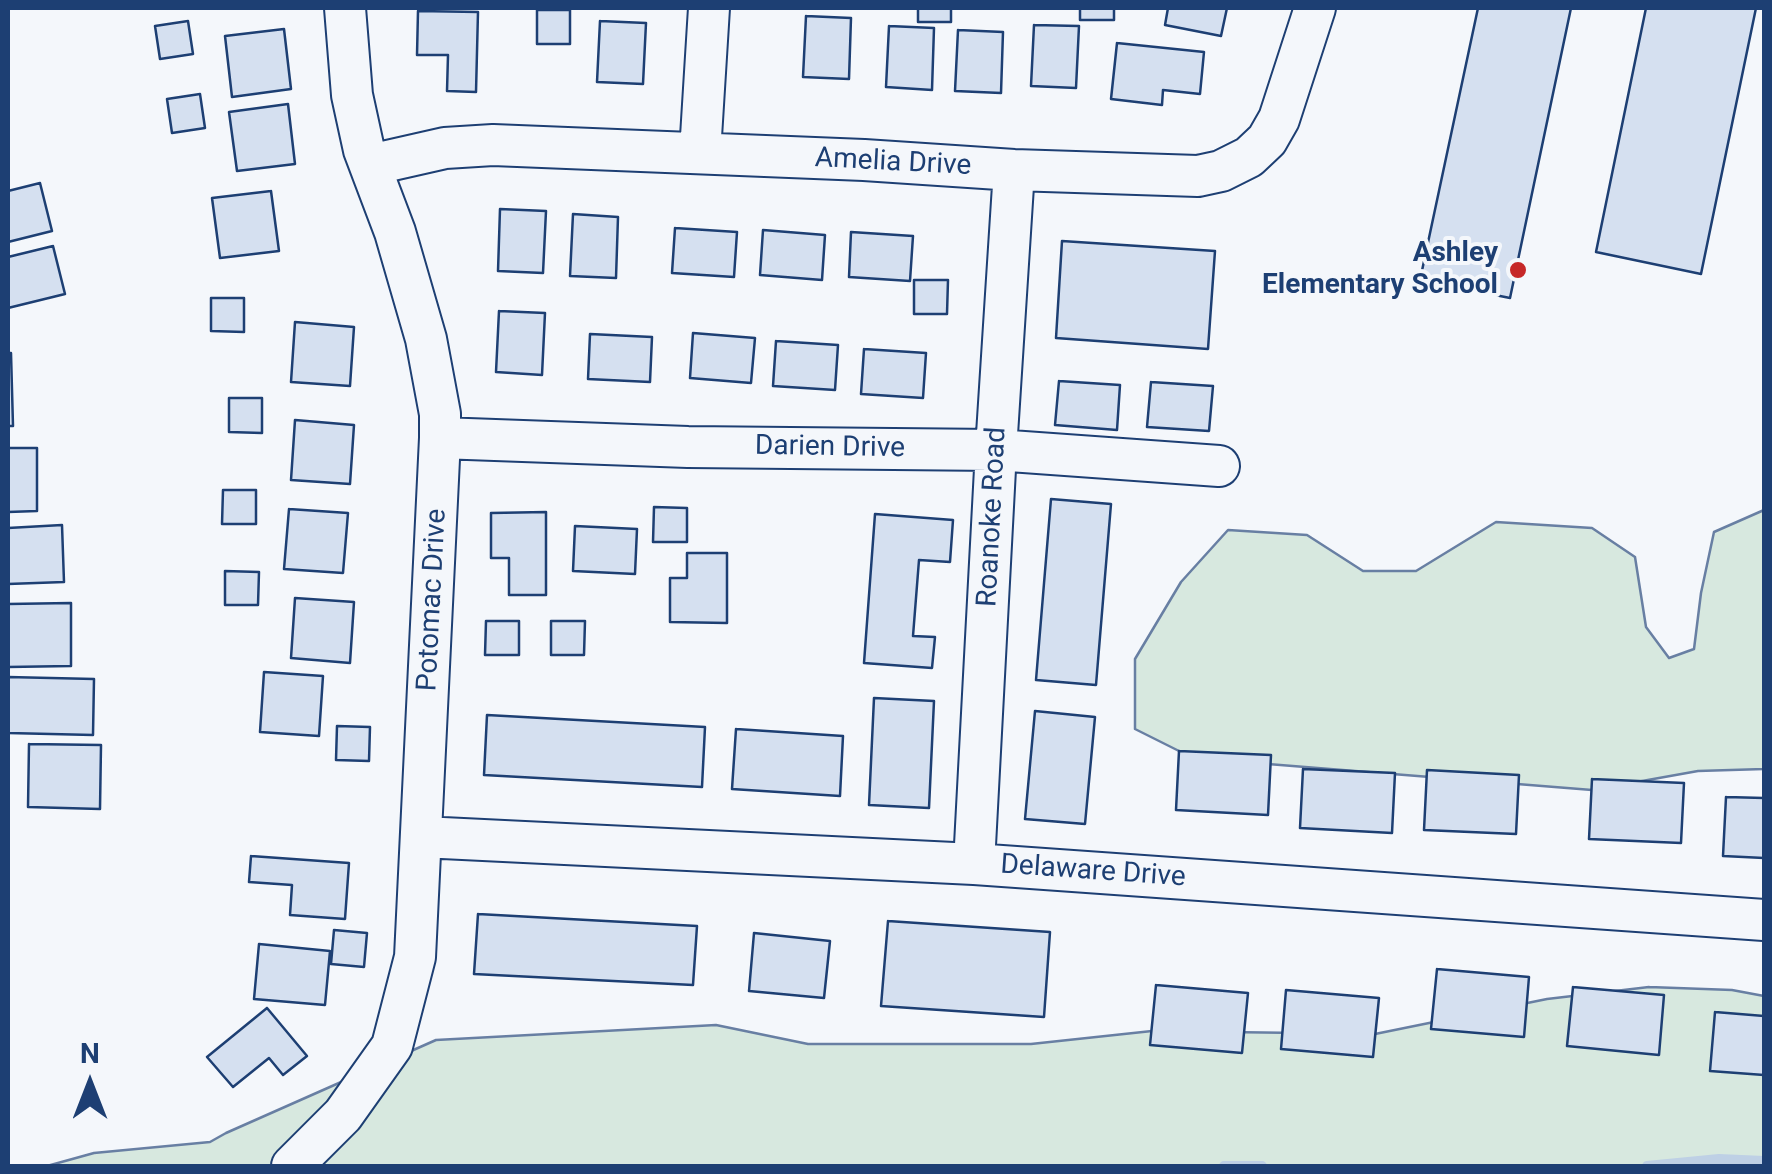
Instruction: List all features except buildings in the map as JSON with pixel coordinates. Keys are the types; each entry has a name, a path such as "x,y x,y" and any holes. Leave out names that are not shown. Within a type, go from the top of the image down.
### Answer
{"street":[{"name":"Potomac Drive","path":"292,1166 343,1115 392,1046 416,957 422,836 440,414 426,340 395,232 364,150 352,96 345,8"},
{"path":"700,154 709,8"},
{"name":"Amelia Drive","path":"370,165 445,148 492,145 1198,176 1221,171 1250,157 1266,140 1280,119 1315,8"},
{"name":"Roanoke Road","path":"974,864 1014,170"},
{"name":"Darien Drive","path":"440,438 688,447 996,450 1220,466"},
{"name":"Delaware Drive","path":"422,836 974,864 1764,920"}],"shaded area":[{"path":"1764,510 1764,769 1698,771 1592,790 1193,758 1135,729 1135,659 1181,582 1228,530 1307,535 1363,571 1416,571 1496,522 1592,528 1635,557 1646,627 1669,658 1694,649 1714,532"},
{"path":"1649,987 1732,990 1764,996 1764,1166 47,1166 94,1153 210,1142 436,1040 716,1025 808,1044 1031,1044 1152,1031 1375,1034 1547,999"}],"waterway":[{"path":"1647,1166 1719,1159 1764,1161"},
{"path":"1224,1166 1262,1166"}],"place":[{"name":"Ashley Elementary School","path":"1518,270"}]}
